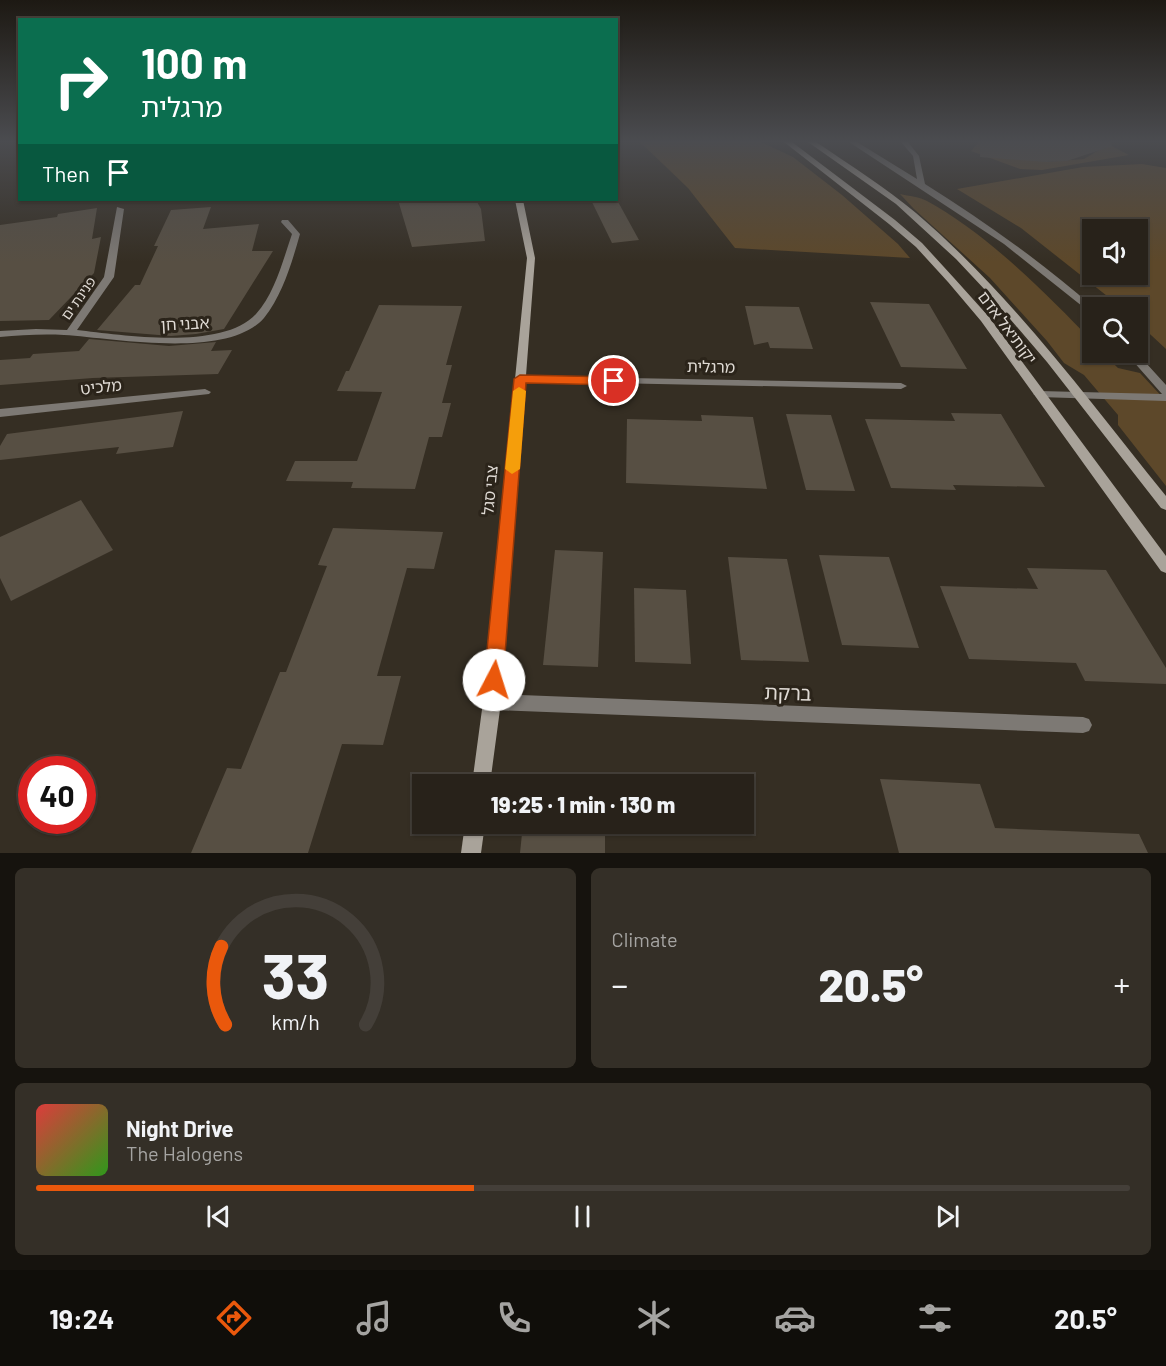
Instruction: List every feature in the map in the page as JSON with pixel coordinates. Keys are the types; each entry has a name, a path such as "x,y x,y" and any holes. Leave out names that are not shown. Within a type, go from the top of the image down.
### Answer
{"main road":[{"name":"יקותיאל אדם","path":"841,182 919,245 985,319 1166,567"},
{"name":"יקותיאל אדם","path":"869,182 924,224 983,281 1166,505"},
{"name":"צבי סגל","path":"481,774 492,702 531,258 519,201"},
{"path":"471,853 474,834"}],"street":[{"path":"915,182 1012,244 1061,282 1082,302"},
{"path":"921,182 922,186"},
{"name":"פנינת ים","path":"70,333 110,277 120,209"},
{"name":"אבני חן","path":"0,334 70,333 148,340 198,339 234,332 258,318 281,279 296,234 285,222"},
{"path":"1140,363 1166,392"},
{"name":"מרגלית","path":"520,379 902,386"},
{"name":"מלכיט","path":"0,413 205,392"},
{"path":"1039,394 1166,398"},
{"name":"ברקת","path":"492,702 1083,725"}],"shaded area":[{"path":"682,182 825,182 898,244 910,258 735,248"},
{"path":"998,182 1166,182 1166,349 1148,332 1148,297 1108,297 1093,285 1148,285 1148,219 1082,219 1082,276 1021,228 957,189"},
{"path":"900,194 927,201 949,214 993,247 1035,284 1082,331 1082,363 1113,363 1118,368 1140,373 1166,401 1166,486 1118,425 1118,415 1084,375 1064,363 990,278"}],"building":[{"path":"398,201 477,201 481,209 485,241 412,247"},
{"path":"591,201 618,201 639,240 612,243"},
{"path":"211,207 203,229 259,224 252,251 273,251 224,329 171,336 97,330 135,285 140,285 158,246 154,246 171,210"},
{"path":"97,208 92,239 101,237 94,273 49,320 0,321 0,225 57,217 58,214"},
{"path":"870,302 929,304 967,369 901,367"},
{"path":"379,305 462,306 446,365 452,365 442,403 451,403 442,437 429,437 415,489 351,488 353,482 286,481 295,461 357,461 382,392 337,391 346,371 349,371"},
{"path":"745,306 799,307 813,349 770,348 768,342 754,345"},
{"path":"89,339 169,346 216,342 211,351 232,350 218,374 93,378 0,385 0,360 30,358 33,354 79,351"},
{"path":"183,411 173,447 116,454 119,447 0,460 0,446 7,434"},
{"path":"951,413 1001,414 1045,487 953,485 956,490 891,488 865,419 955,421"},
{"path":"786,414 831,415 855,491 806,490"},
{"path":"701,415 753,417 767,489 626,483 627,419 702,421"},
{"path":"81,500 113,550 11,601 0,578 0,537"},
{"path":"333,528 443,532 434,569 407,568 377,676 401,676 383,745 342,744 308,853 191,853 227,768 241,769 280,672 286,672 327,566 318,565"},
{"path":"555,550 603,552 598,667 543,665"},
{"path":"819,555 889,557 919,648 842,645"},
{"path":"728,557 787,559 809,662 741,660"},
{"path":"1027,568 1106,570 1166,668 1166,684 1085,681 1076,663 969,659 940,586 1038,589"},
{"path":"634,588 686,590 691,664 635,662"},
{"path":"880,779 980,784 995,828 1139,834 1148,853 899,853"},
{"path":"522,834 605,834 605,853 520,853"}],"slow traffic":[{"path":"512,469 519,391"}],"route":[{"path":"494,680 520,379 614,381"}]}
